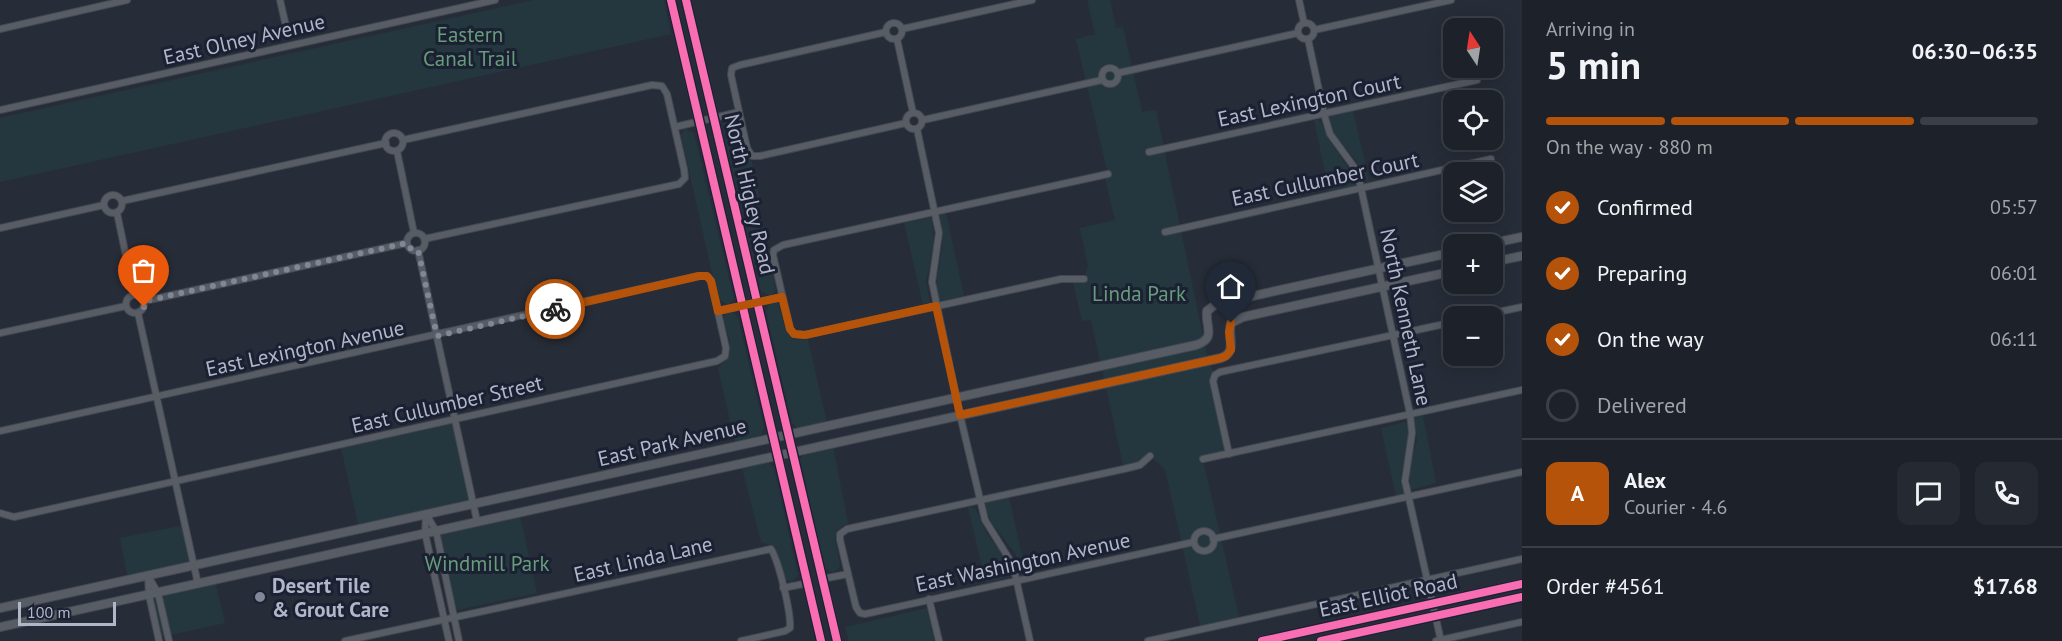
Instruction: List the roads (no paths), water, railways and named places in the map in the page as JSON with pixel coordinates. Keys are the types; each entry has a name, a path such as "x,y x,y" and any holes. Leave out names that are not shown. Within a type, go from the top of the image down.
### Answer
{"main road":[{"name":"North Higley Road","path":"671,0 822,641"},
{"name":"North Higley Road","path":"686,0 837,641"},
{"name":"East Elliot Road","path":"1321,641 1522,584"},
{"name":"East Elliot Road","path":"1262,641 1434,610 1522,597"}],"street":[{"path":"0,28 127,0"},
{"path":"280,0 288,35"},
{"name":"East Olney Avenue","path":"0,110 495,0"},
{"path":"902,29 1032,0"},
{"path":"1299,0 1304,23"},
{"path":"1314,30 1451,0"},
{"path":"892,23 899,24 902,29 902,36 897,39 889,38 886,32 892,23"},
{"path":"1304,23 1311,24 1314,30 1312,37 1308,39 1302,38 1298,33 1299,27 1304,23"},
{"path":"886,32 732,68 731,75 739,112 747,148 752,156 906,123"},
{"path":"1118,73 1298,33"},
{"path":"897,39 913,113"},
{"name":"North Kenneth Lane","path":"1308,39 1330,134 1357,171 1361,188 1410,414 1412,433 1405,481 1439,641"},
{"path":"1102,80 1102,73 1107,68 1118,73"},
{"path":"1102,80 1107,84 1113,84 1118,80 1118,73"},
{"path":"923,120 1102,80"},
{"name":"East Lexington Court","path":"1149,152 1477,80"},
{"path":"403,140 652,85 662,86 667,94 675,127 685,178 679,184 424,239"},
{"path":"675,127 739,112"},
{"path":"913,113 920,114 923,120 922,125 917,129 910,129 906,123 908,116 913,113"},
{"path":"917,129 939,233 932,282 956,397 979,501 994,537 1007,552 1017,580 1030,641"},
{"path":"394,133 403,140 403,146 397,151 389,150 386,143 387,138 394,133"},
{"path":"122,201 386,143"},
{"path":"397,151 414,233"},
{"name":"East Cullumber Court","path":"1165,232 1491,159"},
{"path":"1084,279 1060,279 805,335 794,334 790,329 782,297 774,250 783,245 1108,174"},
{"path":"104,206 107,197 119,196 122,208 117,213"},
{"path":"104,206 109,212 117,213"},
{"path":"0,228 104,206"},
{"path":"117,213 134,294"},
{"path":"414,233 424,239 424,245 418,250 410,248 407,243 409,236 414,233"},
{"path":"1503,241 1522,237"},
{"path":"145,301 407,243"},
{"path":"418,250 477,521"},
{"name":"East Park Avenue","path":"0,608 1196,345 1205,341 1209,335 1207,311 1215,304 1443,254"},
{"path":"1503,260 1522,256"},
{"name":"East Park Avenue","path":"0,627 1221,358 1231,350 1229,328 1235,320 1443,273"},
{"name":"East Lexington Avenue","path":"157,397 699,276 707,276 711,281 718,311"},
{"path":"134,294 145,301"},
{"path":"134,294 127,298 126,306 129,311 138,313"},
{"path":"718,311 782,297"},
{"path":"138,313 144,307 145,301"},
{"path":"0,333 126,306"},
{"path":"1503,311 1522,307"},
{"name":"East Cullumber Street","path":"176,482 717,361 725,356 726,348 718,311"},
{"path":"138,313 198,584"},
{"path":"1229,454 1213,381 1215,375 1220,372 1443,325"},
{"path":"1203,459 1522,390"},
{"path":"0,431 157,397"},
{"path":"822,579 848,574 840,540 840,534 847,529 1124,469 1140,465 1150,456"},
{"name":"East Washington Avenue","path":"1214,539 1522,472"},
{"path":"0,513 14,517 176,482"},
{"path":"426,514 436,531 459,641"},
{"path":"426,514 425,533 450,641"},
{"name":"East Washington Avenue","path":"1201,531 1209,532 1214,539 1212,546 1205,551 1198,549 1194,542 1196,535 1201,531"},
{"name":"East Washington Avenue","path":"848,574 856,607 860,613 865,614 1194,542"},
{"name":"East Linda Lane","path":"345,641 771,549 775,555 783,588"},
{"path":"1148,641 1522,559"},
{"path":"148,576 169,641"},
{"path":"741,641 790,628 783,588 808,583"},
{"path":"153,594 159,641"},
{"path":"929,599 939,641"},
{"path":"1439,641 1522,622"}],"place":[{"name":"Desert Tile & Grout Care","path":"260,597"}],"park label":[{"name":"Eastern Canal Trail","path":"470,46"},
{"name":"Linda Park","path":"1139,293"},
{"name":"Windmill Park","path":"487,563"}]}
